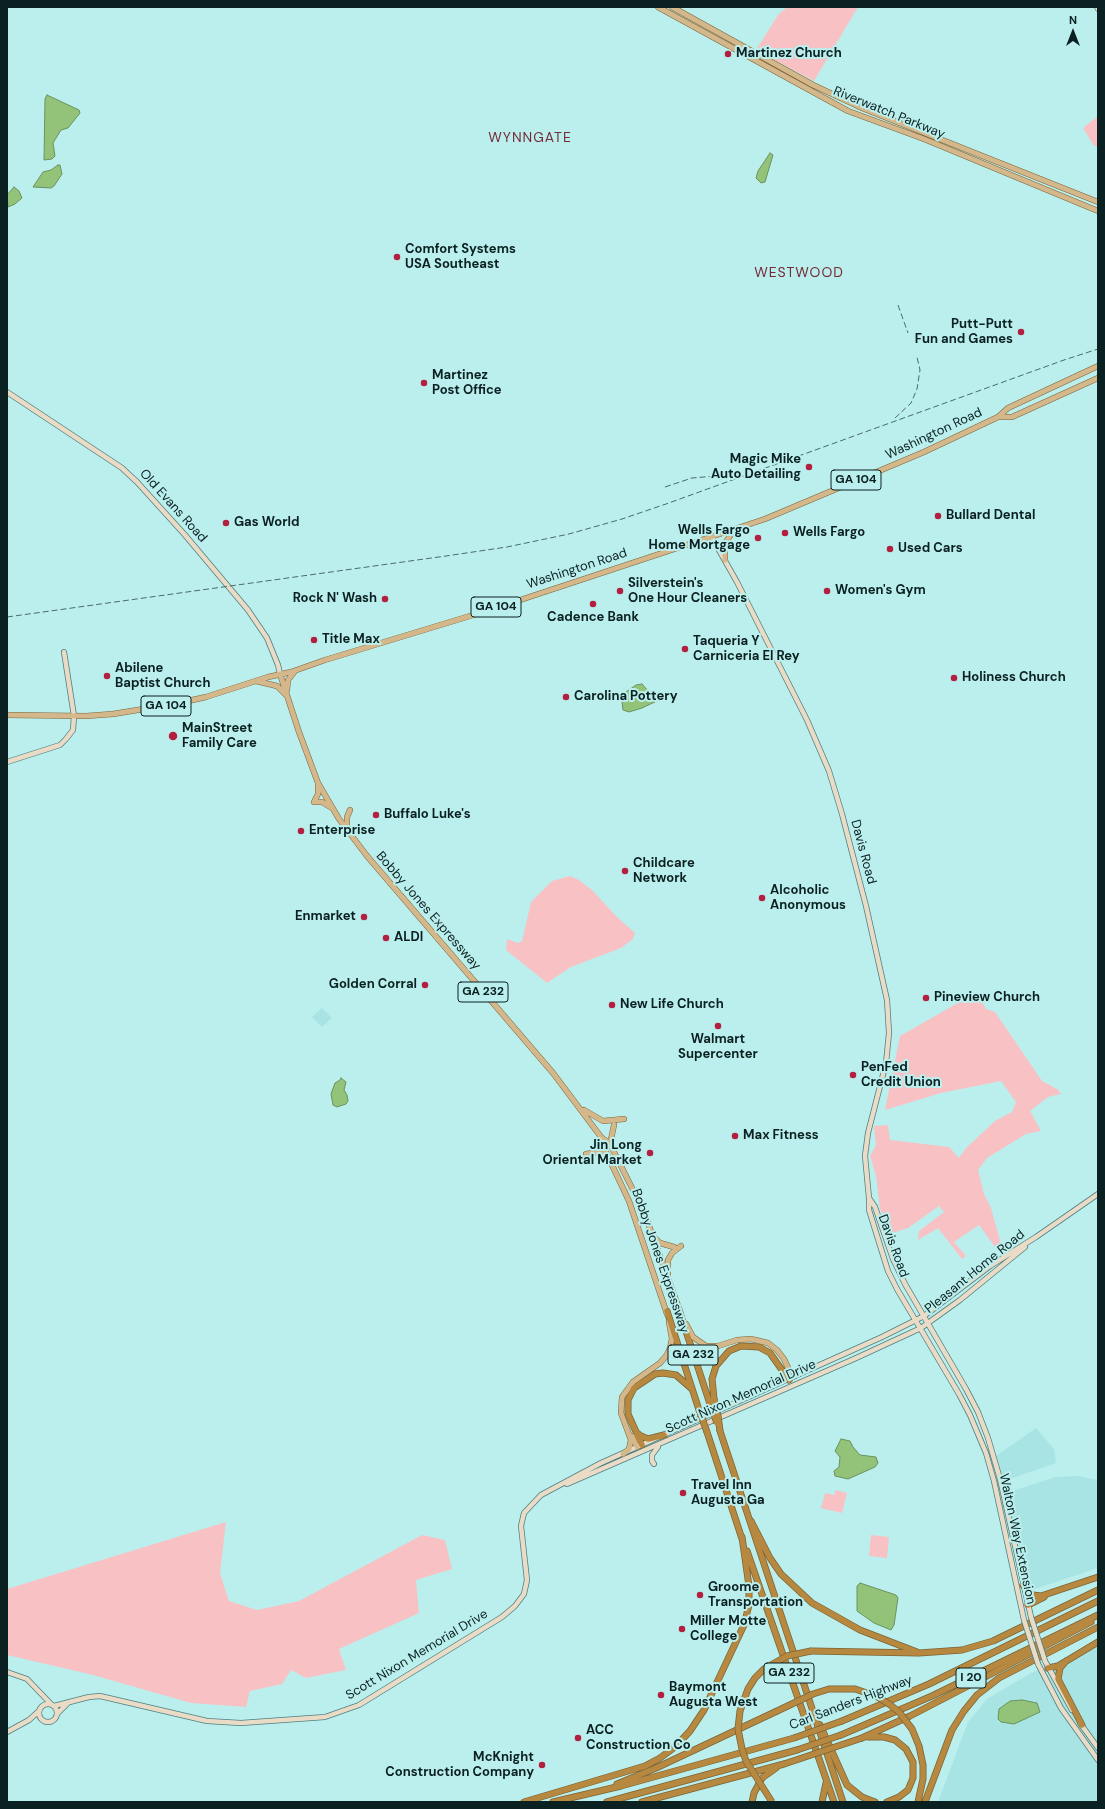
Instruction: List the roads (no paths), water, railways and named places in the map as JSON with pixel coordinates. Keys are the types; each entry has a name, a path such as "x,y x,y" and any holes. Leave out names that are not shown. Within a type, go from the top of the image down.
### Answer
{"highway":[{"name":"Bobby Jones Expressway","path":"679,1310 711,1400"},
{"name":"Bobby Jones Expressway","path":"667,1311 742,1537 834,1802"},
{"path":"711,1400 712,1378 716,1366 729,1351 741,1346 759,1347 770,1353 789,1380"},
{"path":"641,1449 628,1414 627,1404 632,1391 640,1383 656,1374 667,1373 676,1375 692,1389"},
{"name":"GA 232","path":"711,1400 718,1416 720,1431 843,1802"},
{"path":"635,1430 641,1436 648,1439 664,1435"},
{"path":"747,1513 770,1558 781,1574 800,1594 824,1611 860,1630 903,1645 919,1653"},
{"path":"524,1802 645,1766 671,1750 690,1731 704,1710 744,1625 748,1605 749,1586 742,1537"},
{"path":"1023,1585 1028,1592 1038,1596 1098,1577"},
{"path":"1028,1605 1039,1599 1083,1582"},
{"path":"772,1802 746,1761 738,1729 740,1711 748,1689 755,1678 764,1669 787,1656 811,1651 919,1653 955,1651 984,1644 1098,1590"},
{"name":"Carl Sanders Highway","path":"553,1802 794,1738 842,1721 922,1687 1098,1601"},
{"path":"642,1802 784,1764 862,1738 910,1716 1086,1626 1098,1616"},
{"name":"Carl Sanders Highway","path":"607,1802 797,1750 841,1735 908,1708 1098,1616"},
{"path":"925,1802 952,1730 964,1711 977,1695 999,1678 1098,1627"},
{"path":"1048,1668 1058,1666 1098,1642"},
{"path":"1066,1661 1060,1668 1058,1679 1082,1725"},
{"path":"803,1682 847,1785 862,1798 875,1802"},
{"path":"613,1787 620,1782 656,1768 813,1694 829,1690 855,1689 876,1696 889,1704 899,1712 912,1729 919,1746 923,1765 922,1786 918,1802"},
{"path":"862,1738 878,1736 895,1740 906,1749 913,1762 913,1778 908,1790 899,1797 887,1802"},
{"path":"752,1802 754,1793 762,1778 771,1770 784,1764"},
{"path":"822,1802 826,1782"}],"main road":[{"name":"Riverwatch Parkway","path":"658,7 848,111 924,139 1098,211"},
{"name":"Riverwatch Parkway","path":"672,7 813,85 862,108 1098,202"},
{"name":"Washington Road","path":"7,715 74,716 113,714 206,697 254,681 296,671 325,660 492,609 765,519 888,468 998,417 1008,408 1098,366"},
{"name":"Washington Road","path":"998,417 1012,417 1098,378"},
{"name":"Old Evans Road","path":"7,392 122,468 137,482 244,605 267,638 280,674"},
{"path":"725,560 725,543 735,528"},
{"name":"Davis Road","path":"711,536 725,560 807,720 829,771 866,906 887,1000 889,1033 886,1063 868,1133 865,1156 869,1198 868,1210 884,1262 916,1320"},
{"path":"7,762 60,745 73,730 74,716 64,652"},
{"path":"288,697 286,686 291,676 296,671"},
{"name":"Bobby Jones Expressway","path":"280,674 318,783 347,830 367,856 553,1073 582,1109 601,1137 610,1144 629,1180 653,1237 679,1310"},
{"path":"254,681 277,686 288,697"},
{"path":"318,783 318,794 314,802 322,802 333,809"},
{"path":"347,830 346,817 350,810"},
{"path":"582,1109 603,1121 624,1119"},
{"path":"610,1144 614,1125"},
{"name":"Bobby Jones Expressway","path":"601,1137 603,1146 629,1201 667,1311"},
{"path":"586,1154 599,1152 609,1159"},
{"name":"Pleasant Home Road","path":"924,1316 990,1266 1036,1237 1098,1194"},
{"name":"Davis Road","path":"869,1198 875,1206 893,1259 905,1284 924,1316"},
{"path":"653,1237 660,1243 674,1248"},
{"name":"Pleasant Home Road","path":"928,1323 940,1316 1003,1266 1036,1237"},
{"path":"668,1280 668,1260 672,1253 681,1246"},
{"path":"679,1310 691,1334 703,1345 718,1346 737,1340 751,1339 763,1341 772,1346 784,1359 789,1370 789,1380 793,1385"},
{"path":"623,1454 629,1448 631,1440 621,1416 620,1408 622,1397 632,1382 660,1363 670,1348 672,1339 667,1311"},
{"name":"Scott Nixon Memorial Drive","path":"561,1485 569,1483 641,1449 664,1435 789,1380 924,1316"},
{"name":"Walton Way Extension","path":"924,1316 978,1412 988,1438 1003,1492 1031,1617 1045,1661 1061,1692 1098,1748"},
{"name":"Walton Way Extension","path":"916,1320 970,1415 986,1453 1021,1610 1039,1665 1062,1708 1098,1760"},
{"name":"Scott Nixon Memorial Drive","path":"52,1705 100,1696 207,1722 241,1722 325,1717 352,1709 502,1617 516,1606 524,1594 527,1580 520,1526 524,1513 541,1495 589,1469 623,1454 669,1440 886,1345 928,1323"},
{"path":"622,1397 621,1406 624,1417 641,1449"},
{"path":"654,1464 651,1459 653,1452 656,1448 669,1440"},
{"path":"996,1493 1003,1492"},
{"path":"1021,1610 1028,1605"},
{"path":"1039,1665 1048,1668"},
{"path":"7,1672 27,1679 52,1705 57,1714 52,1721 46,1722 42,1720 29,1720"},
{"path":"40,1694 39,1717 42,1720"},
{"name":"Scott Nixon Memorial Drive","path":"57,1714 68,1703"},
{"path":"7,1732 29,1720 45,1704 52,1705"}],"railway":[{"path":"898,305 908,333"},
{"path":"7,617 507,547 569,534 622,519 666,504 1098,349"},
{"path":"895,418 911,403 917,389 920,370 917,357"},
{"path":"665,487 692,478 740,474"}],"place":[{"name":"Martinez Church","path":"728,54"},
{"name":"Comfort Systems USA Southeast","path":"397,257"},
{"name":"Putt-Putt Fun and Games","path":"1021,332"},
{"name":"Martinez Post Office","path":"424,383"},
{"name":"Magic Mike Auto Detailing","path":"809,467"},
{"name":"Bullard Dental","path":"938,516"},
{"name":"Gas World","path":"226,523"},
{"name":"Wells Fargo","path":"785,533"},
{"name":"Wells Fargo Home Mortgage","path":"758,538"},
{"name":"Used Cars","path":"890,549"},
{"name":"Silverstein's One Hour Cleaners","path":"620,591"},
{"name":"Women's Gym","path":"827,591"},
{"name":"Rock N' Wash","path":"385,599"},
{"name":"Cadence Bank","path":"593,604"},
{"name":"Title Max","path":"314,640"},
{"name":"Taqueria Y Carniceria El Rey","path":"685,649"},
{"name":"Abilene Baptist Church","path":"107,676"},
{"name":"Holiness Church","path":"954,678"},
{"name":"Carolina Pottery","path":"566,697"},
{"name":"MainStreet Family Care","path":"173,736"},
{"name":"Buffalo Luke's","path":"376,815"},
{"name":"Enterprise","path":"301,831"},
{"name":"Childcare Network","path":"625,871"},
{"name":"Alcoholic Anonymous","path":"762,898"},
{"name":"Enmarket","path":"364,917"},
{"name":"ALDI","path":"386,938"},
{"name":"Golden Corral","path":"425,985"},
{"name":"Pineview Church","path":"926,998"},
{"name":"New Life Church","path":"612,1005"},
{"name":"Walmart Supercenter","path":"718,1026"},
{"name":"PenFed Credit Union","path":"853,1075"},
{"name":"Max Fitness","path":"735,1136"},
{"name":"Jin Long Oriental Market","path":"650,1153"},
{"name":"Travel Inn Augusta Ga","path":"683,1493"},
{"name":"Groome Transportation","path":"700,1595"},
{"name":"Miller Motte College","path":"682,1629"},
{"name":"Baymont Augusta West","path":"661,1695"},
{"name":"ACC Construction Co","path":"578,1738"},
{"name":"McKnight Construction Company","path":"542,1765"}],"district":[{"name":"WYNNGATE","path":"530,138"},
{"name":"WESTWOOD","path":"799,273"}]}
